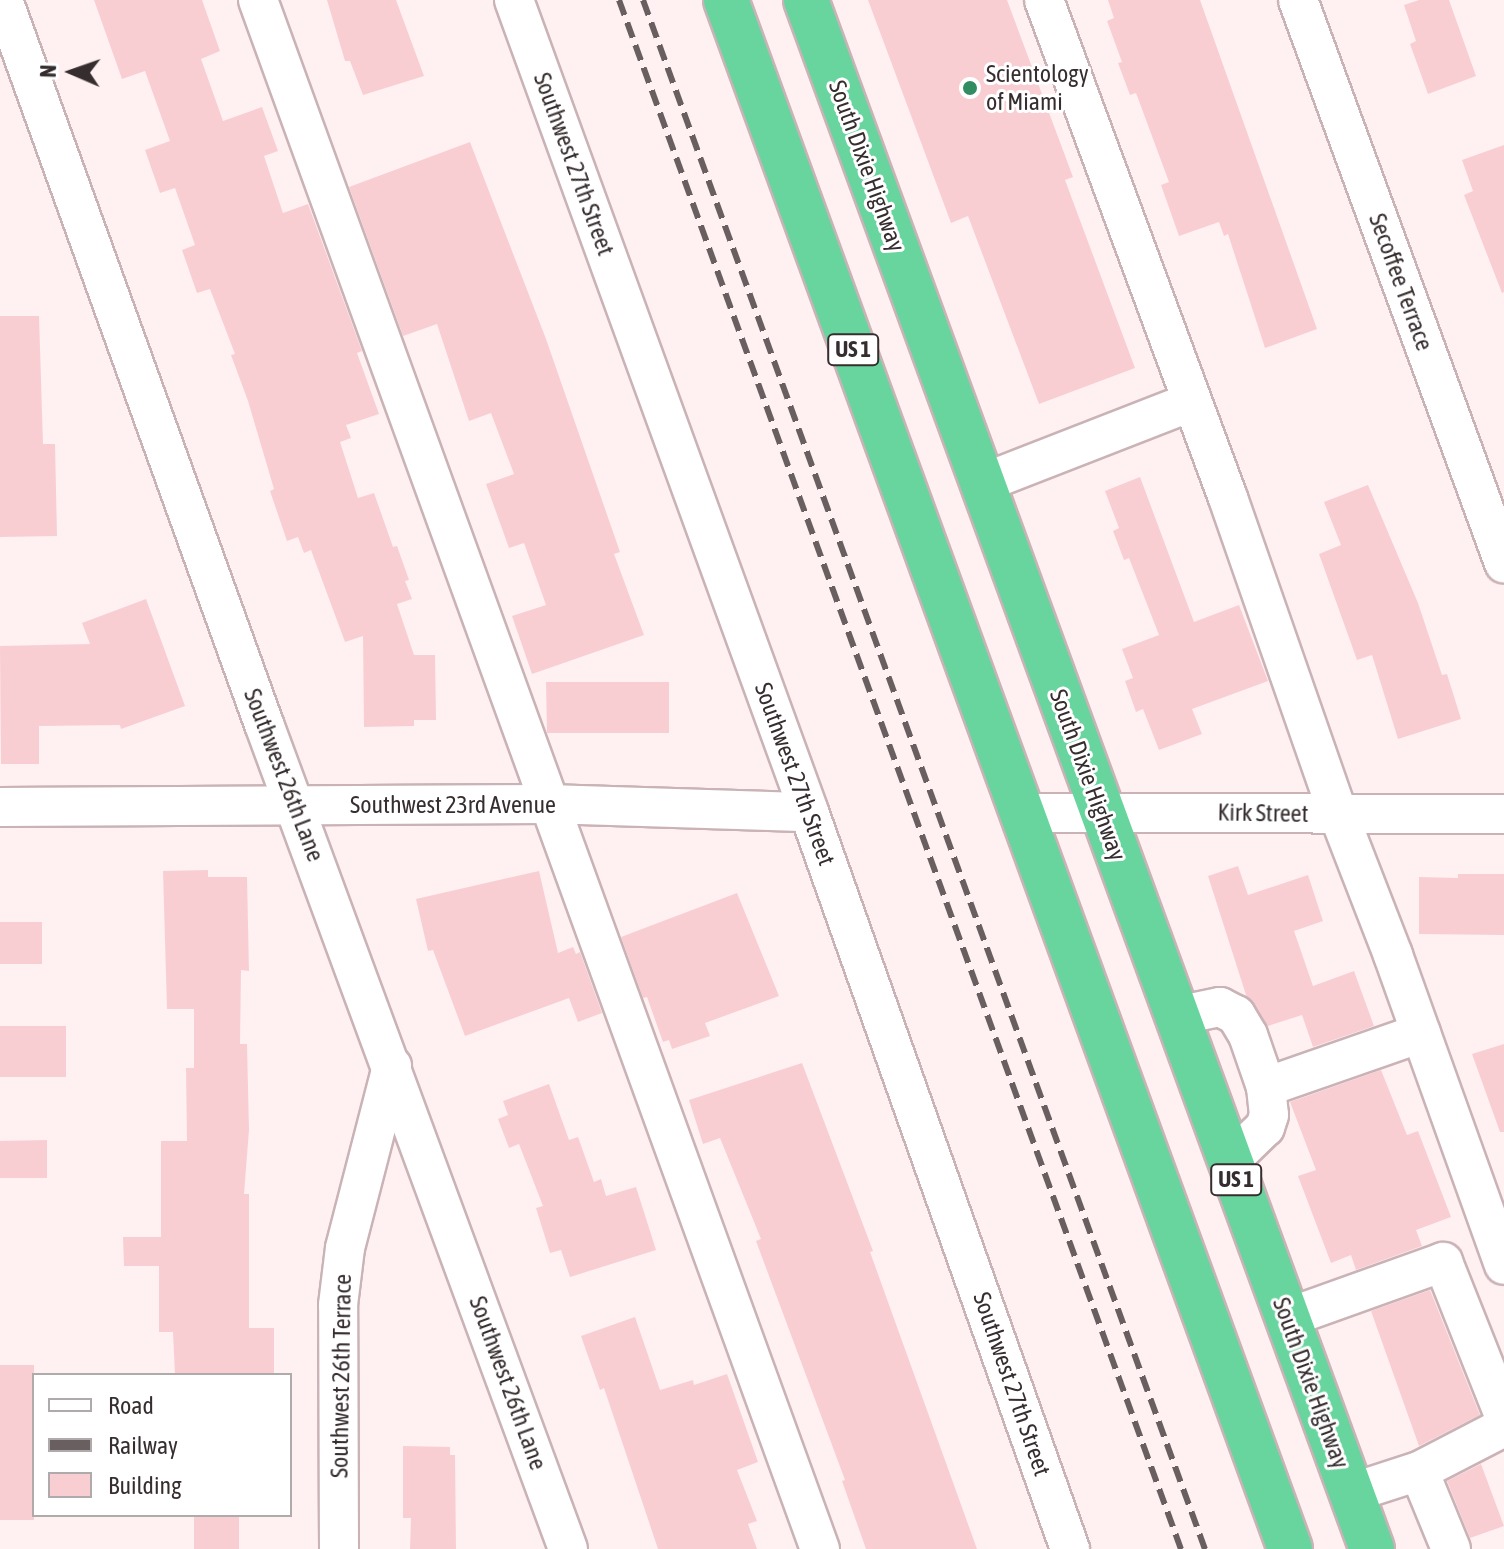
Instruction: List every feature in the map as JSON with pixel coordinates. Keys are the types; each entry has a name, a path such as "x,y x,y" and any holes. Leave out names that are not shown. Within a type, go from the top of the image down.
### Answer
{"highway":[{"name":"US 1","path":"726,0 1290,1549"},
{"name":"South Dixie Highway","path":"806,0 1372,1549"}],"street":[{"name":"Southwest 26th Lane","path":"3,0 294,805 568,1549"},
{"path":"258,0 820,1549"},
{"name":"Southwest 27th Street","path":"514,0 809,812 1070,1549"},
{"path":"1044,0 1504,1265"},
{"name":"Secoffee Terrace","path":"1298,0 1504,563"},
{"path":"983,483 1191,402"},
{"name":"Southwest 23rd Avenue","path":"0,807 548,804 809,812"},
{"name":"Kirk Street","path":"1022,813 1504,814"},
{"path":"1176,1016 1220,1007 1236,1015 1248,1035 1266,1087 1269,1115 1265,1127 1229,1162"},
{"path":"1266,1087 1421,1033"},
{"name":"Southwest 26th Terrace","path":"339,1549 338,1305 345,1248 392,1066"},
{"path":"1287,1318 1443,1262 1504,1415"},
{"path":"1351,1493 1419,1471 1504,1427"},
{"path":"1419,1471 1451,1549"}],"building":[{"path":"94,0 202,0 220,51 201,59 223,121 262,107 278,151 264,156 283,213 308,204 362,351 357,353 379,414 346,425 351,438 340,442 358,498 374,493 393,547 397,546 409,580 405,581 412,599 397,604 414,655 435,655 436,720 414,720 414,726 364,727 363,636 345,642 311,550 304,553 298,537 287,541 270,491 274,489 248,401 231,355 235,354 210,289 197,293 182,250 195,245 175,188 160,193 145,150 170,141 145,71 122,79"},
{"path":"327,0 396,0 424,76 363,95 350,61 345,61"},
{"path":"868,0 1007,0 1073,177 1065,180 1135,368 1039,404 968,216 951,223"},
{"path":"1108,0 1200,0 1317,329 1265,348 1228,234 1224,236 1219,222 1179,236 1161,185 1169,182 1136,93 1130,95 1118,63 1122,62 1107,21 1114,18"},
{"path":"1419,0 1449,0 1476,76 1428,94 1410,44 1416,41 1404,5"},
{"path":"470,142 546,339 620,552 614,554 644,635 532,674 512,616 546,605 524,543 509,548 486,484 514,474 491,413 469,421 437,324 403,336 349,187"},
{"path":"1504,145 1502,293 1464,195 1473,191 1462,160"},
{"path":"0,316 39,316 43,444 55,444 57,536 0,537"},
{"path":"1140,477 1194,622 1239,605 1268,681 1192,709 1202,734 1159,750 1143,709 1136,712 1125,681 1133,678 1122,649 1159,635 1129,558 1124,560 1113,531 1119,528 1105,491"},
{"path":"1368,485 1418,603 1442,675 1447,674 1461,719 1398,739 1372,655 1357,660 1319,554 1341,545 1324,502"},
{"path":"146,599 185,706 121,729 120,725 39,726 39,764 1,764 0,646 90,644 82,623"},
{"path":"546,682 669,682 669,733 547,733"},
{"path":"1238,866 1248,895 1308,875 1323,921 1294,931 1313,986 1354,971 1374,1026 1313,1047 1302,1015 1268,1026 1246,995 1208,876"},
{"path":"208,870 208,877 247,877 249,971 241,970 240,1044 247,1044 249,1130 244,1194 249,1194 249,1328 274,1328 274,1373 175,1373 173,1332 159,1332 159,1266 124,1266 123,1237 161,1237 161,1141 187,1141 186,1068 194,1068 194,1009 167,1009 163,871"},
{"path":"539,871 558,953 573,947 576,954 580,952 602,1013 578,1022 569,998 465,1036 433,950 428,951 416,899"},
{"path":"1458,874 1504,874 1504,935 1419,934 1419,877 1458,878"},
{"path":"737,893 779,996 705,1023 710,1036 672,1049 669,1040 663,1042 621,937"},
{"path":"0,922 42,922 42,964 0,964"},
{"path":"0,1026 66,1026 66,1077 0,1077"},
{"path":"1504,1044 1504,1132 1500,1132 1472,1054"},
{"path":"802,1063 873,1251 870,1252 977,1549 866,1549 842,1481 845,1480 756,1241 761,1239 720,1138 703,1144 689,1100"},
{"path":"1381,1070 1407,1135 1418,1131 1451,1217 1416,1230 1422,1246 1356,1270 1351,1255 1331,1263 1298,1176 1316,1170 1290,1102"},
{"path":"549,1084 569,1140 578,1137 594,1182 601,1179 606,1196 636,1187 656,1250 570,1277 561,1250 550,1253 536,1208 543,1206 519,1144 509,1148 498,1119 508,1115 503,1101"},
{"path":"47,1140 47,1178 0,1178 0,1141"},
{"path":"1430,1290 1480,1415 1419,1446 1371,1311"},
{"path":"635,1317 660,1390 693,1380 694,1385 727,1374 758,1462 737,1470 757,1521 748,1524 757,1549 658,1549 604,1388 600,1390 581,1336"},
{"path":"0,1365 34,1365 34,1520 0,1520"},
{"path":"403,1446 450,1447 450,1455 455,1455 456,1549 410,1549 411,1518 403,1518"},
{"path":"1481,1464 1504,1526 1470,1538 1447,1481"},
{"path":"194,1517 239,1517 239,1549 194,1549"}],"railway":[{"path":"619,0 1181,1549"},
{"path":"643,0 1205,1549"}],"place":[{"name":"Scientology of Miami","path":"970,88"}]}
